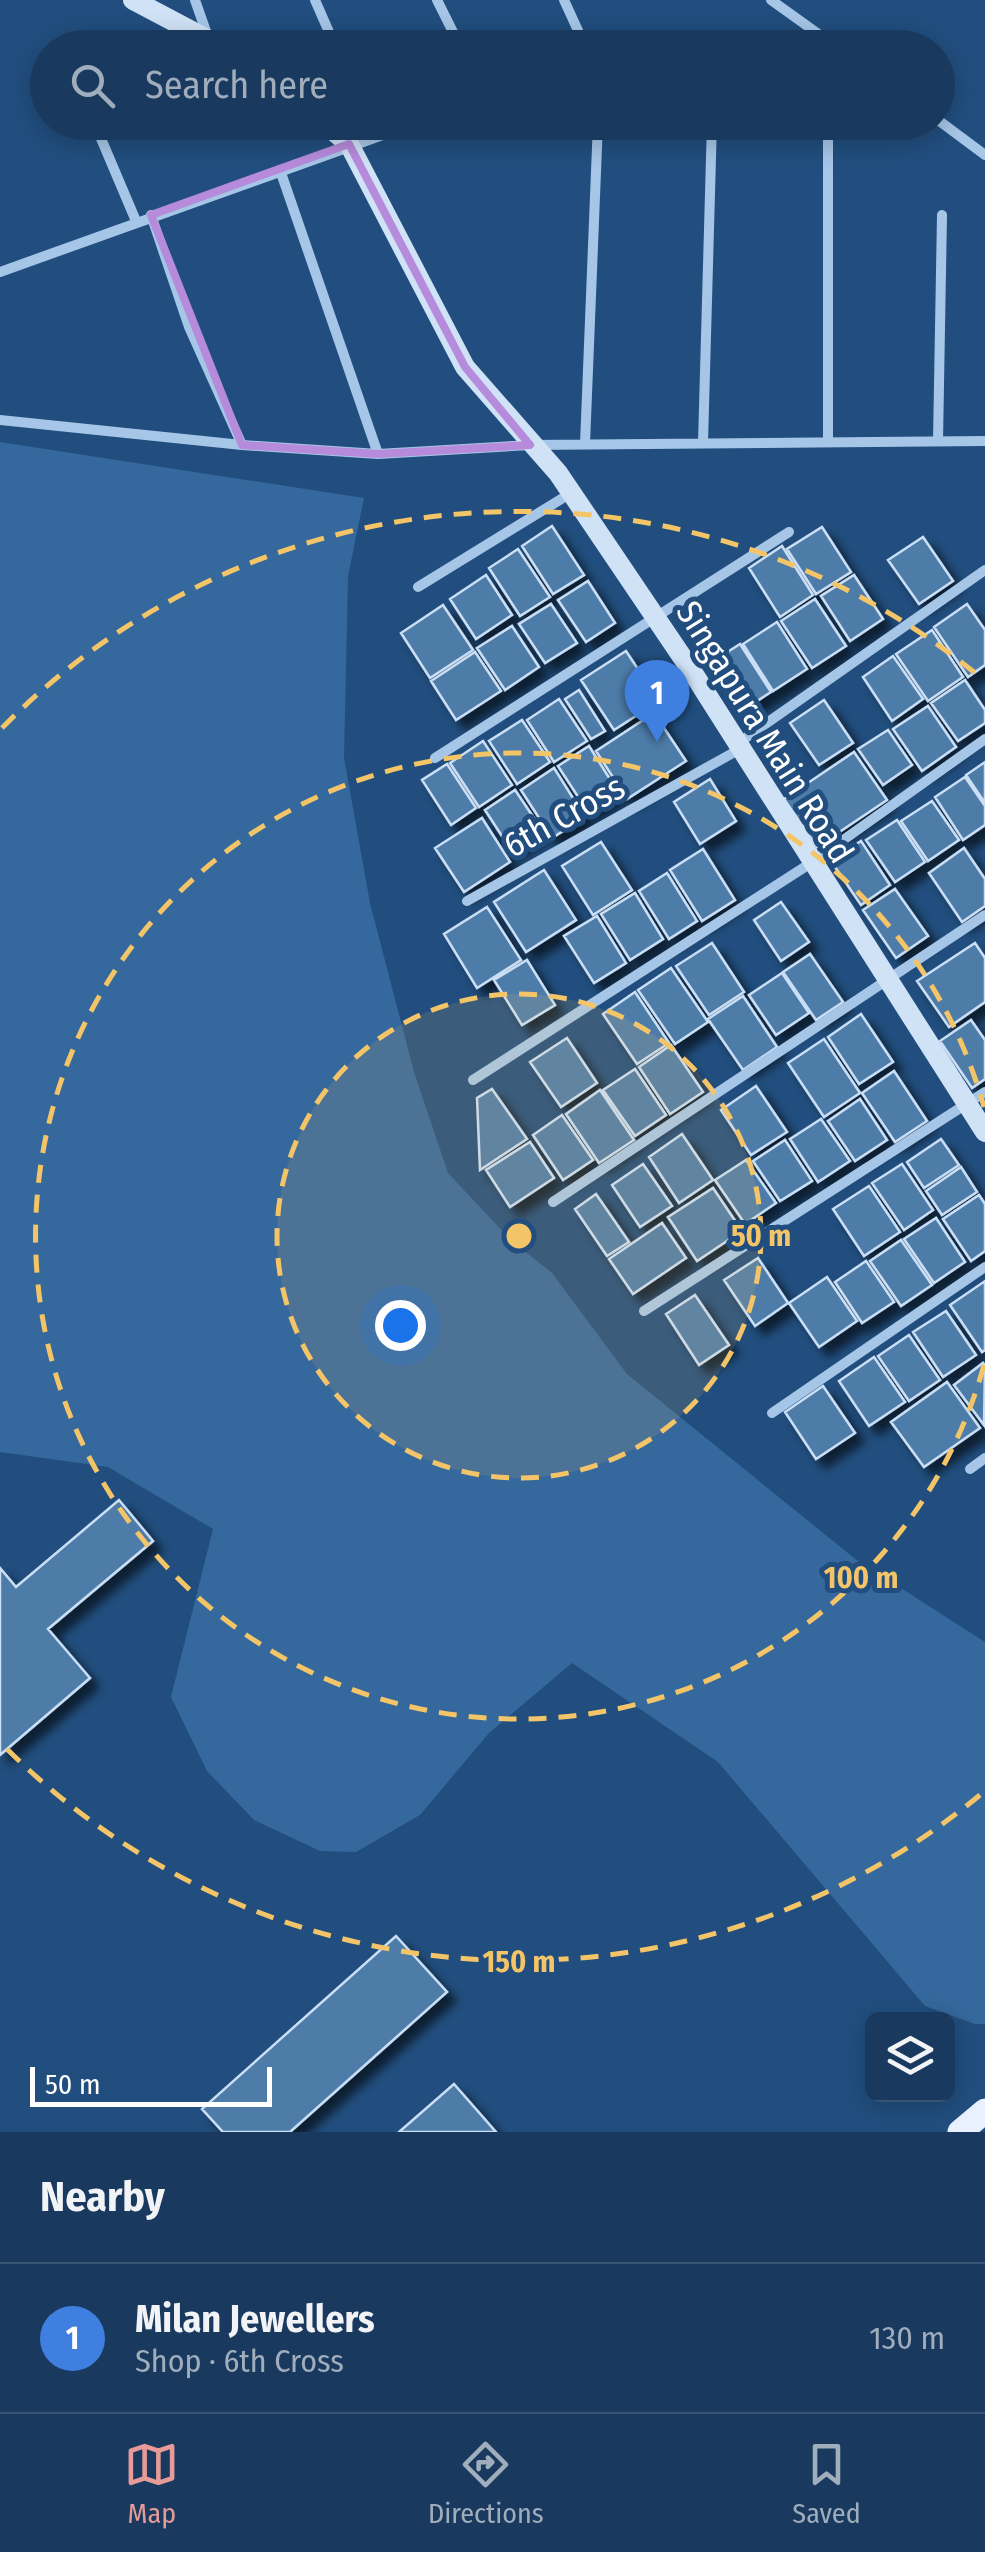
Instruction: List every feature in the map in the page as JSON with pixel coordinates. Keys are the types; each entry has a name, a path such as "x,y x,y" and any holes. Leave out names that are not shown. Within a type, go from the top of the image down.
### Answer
{"main road":[{"path":"960,2132 985,2111"}],"street":[{"path":"133,0 191,30"},
{"path":"195,0 210,30"},
{"path":"315,0 328,30"},
{"path":"437,0 452,30"},
{"path":"564,0 578,30"},
{"path":"772,0 813,30"},
{"path":"955,132 985,154"},
{"path":"102,140 136,221"},
{"name":"Singapura Main Road","path":"344,140 465,367 571,493 985,1132"},
{"path":"0,272 362,140"},
{"path":"585,444 597,140"},
{"path":"703,443 711,140"},
{"path":"828,140 828,442"},
{"path":"280,170 378,454"},
{"path":"151,215 188,327 242,446"},
{"path":"938,441 942,215"},
{"path":"0,420 242,446 378,454 530,445 985,440"},
{"path":"418,587 571,493"},
{"path":"435,758 789,532"},
{"name":"6th Cross","path":"467,901 738,747 985,570"},
{"path":"473,1080 811,864 985,739"},
{"path":"553,1202 985,915"},
{"path":"644,1310 985,1092"},
{"path":"772,1413 985,1267"},
{"path":"970,1469 985,1458"}],"highlighted area":[{"path":"349,144 465,367 530,445 378,454 242,445 151,215"}],"shaded area":[{"path":"0,442 364,498 348,576 344,758 370,903 414,1072 448,1173 511,1240 552,1273 627,1374 854,1558 985,1642 985,2024 925,2006 718,1762 572,1663 489,1733 420,1815 356,1852 320,1851 254,1820 207,1771 171,1697 213,1529 108,1467 0,1452"}],"building":[{"path":"552,526 584,575 553,594 522,546"},
{"path":"822,527 851,572 816,594 787,549"},
{"path":"923,537 953,581 919,604 888,560"},
{"path":"782,546 813,595 780,617 749,568"},
{"path":"518,549 550,597 520,616 489,568"},
{"path":"486,575 512,615 476,639 450,599"},
{"path":"854,575 883,619 850,641 821,596"},
{"path":"588,581 615,623 586,642 558,600"},
{"path":"815,599 846,646 812,668 781,621"},
{"path":"551,604 577,643 545,663 519,624"},
{"path":"967,604 985,630 985,665 968,677 934,627"},
{"path":"443,605 473,650 430,678 401,633"},
{"path":"777,622 807,669 773,691 743,644"},
{"path":"512,626 539,667 505,690 477,648"},
{"path":"932,630 963,677 928,701 896,654"},
{"path":"740,644 771,692 740,712 709,664"},
{"path":"626,651 659,701 614,730 581,680"},
{"path":"475,652 501,691 456,720 431,681"},
{"path":"893,656 923,699 892,721 863,677"},
{"path":"965,680 985,710 985,723 958,741 931,703"},
{"path":"579,690 605,731 591,739 565,699"},
{"path":"559,699 587,741 554,762 527,720"},
{"path":"824,700 853,743 819,765 790,723"},
{"path":"928,706 956,747 922,771 893,729"},
{"path":"654,713 686,761 627,799 596,751"},
{"path":"522,720 550,762 517,784 489,741"},
{"path":"888,730 912,765 883,785 858,749"},
{"path":"483,741 512,785 479,807 450,763"},
{"path":"589,746 618,792 588,812 558,766"},
{"path":"854,752 887,800 817,847 784,799"},
{"path":"985,762 985,803 966,775"},
{"path":"447,764 476,808 451,825 422,780"},
{"path":"554,768 585,817 552,838 521,790"},
{"path":"965,777 985,806 985,825 963,840 935,797"},
{"path":"710,779 736,821 700,844 674,802"},
{"path":"515,790 542,830 511,850 485,810"},
{"path":"932,801 959,840 928,861 901,821"},
{"path":"482,818 510,862 464,892 435,848"},
{"path":"897,820 925,862 895,882 866,840"},
{"path":"861,841 890,885 861,905 831,861"},
{"path":"601,842 632,890 593,915 562,866"},
{"path":"964,848 985,879 985,906 962,922 929,873"},
{"path":"703,849 735,900 702,921 670,870"},
{"path":"544,870 576,920 526,952 494,902"},
{"path":"667,873 697,921 669,939 639,891"},
{"path":"895,889 928,936 896,958 863,910"},
{"path":"635,893 663,939 630,960 601,914"},
{"path":"781,902 809,942 781,961 754,920"},
{"path":"487,907 521,960 477,988 444,934"},
{"path":"597,916 626,963 594,983 564,936"},
{"path":"712,943 744,992 709,1015 676,966"},
{"path":"975,943 985,958 985,1002 949,1027 917,981"},
{"path":"810,954 843,1002 816,1020 783,972"},
{"path":"527,960 555,1005 522,1025 494,980"},
{"path":"671,968 708,1022 675,1044 638,990"},
{"path":"782,973 809,1013 776,1035 749,995"},
{"path":"635,992 669,1043 637,1064 603,1014"},
{"path":"743,996 777,1047 743,1070 708,1019"},
{"path":"861,1014 893,1062 859,1084 828,1037"},
{"path":"971,1020 985,1040 985,1079 972,1088 940,1041"},
{"path":"567,1038 597,1083 561,1107 530,1062"},
{"path":"824,1039 860,1093 824,1117 788,1063"},
{"path":"671,1045 703,1092 670,1114 639,1067"},
{"path":"635,1069 666,1115 635,1136 603,1090"},
{"path":"894,1071 927,1121 895,1142 862,1093"},
{"path":"756,1086 787,1132 751,1155 721,1110"},
{"path":"492,1089 527,1139 480,1170 477,1098"},
{"path":"600,1090 634,1140 599,1163 566,1114"},
{"path":"860,1099 887,1140 855,1161 828,1121"},
{"path":"562,1115 593,1160 563,1180 533,1135"},
{"path":"821,1119 850,1161 818,1182 790,1139"},
{"path":"682,1134 713,1180 679,1203 649,1157"},
{"path":"941,1139 959,1165 924,1188 907,1162"},
{"path":"785,1140 812,1181 780,1201 753,1161"},
{"path":"530,1142 554,1178 510,1207 486,1170"},
{"path":"746,1160 776,1203 745,1224 715,1180"},
{"path":"643,1164 672,1206 640,1227 612,1185"},
{"path":"902,1164 933,1210 904,1230 872,1183"},
{"path":"961,1167 977,1192 942,1215 926,1191"},
{"path":"869,1186 900,1232 864,1256 833,1209"},
{"path":"713,1188 742,1231 697,1261 668,1217"},
{"path":"596,1194 629,1242 607,1256 575,1209"},
{"path":"979,1195 985,1204 985,1251 971,1261 943,1219"},
{"path":"936,1218 965,1262 934,1283 904,1239"},
{"path":"662,1223 686,1258 633,1294 609,1259"},
{"path":"901,1240 932,1285 901,1306 870,1261"},
{"path":"758,1258 788,1303 755,1326 724,1280"},
{"path":"866,1261 894,1302 862,1323 835,1282"},
{"path":"827,1277 857,1321 819,1347 789,1303"},
{"path":"985,1281 985,1350 982,1352 950,1305"},
{"path":"695,1295 729,1345 699,1365 666,1314"},
{"path":"946,1311 976,1355 943,1377 913,1332"},
{"path":"909,1335 940,1380 909,1401 878,1356"},
{"path":"874,1357 905,1402 869,1426 839,1381"},
{"path":"985,1365 984,1425 954,1385"},
{"path":"947,1382 980,1428 924,1467 891,1422"},
{"path":"823,1386 855,1433 816,1459 785,1412"},
{"path":"119,1500 153,1541 48,1629 90,1678 0,1755 0,1568 16,1587"},
{"path":"396,1936 447,1992 290,2132 223,2132 202,2109"},
{"path":"454,2084 496,2132 399,2132"}],"place":[{"name":"Milan Jewellers","path":"657,742"}]}
